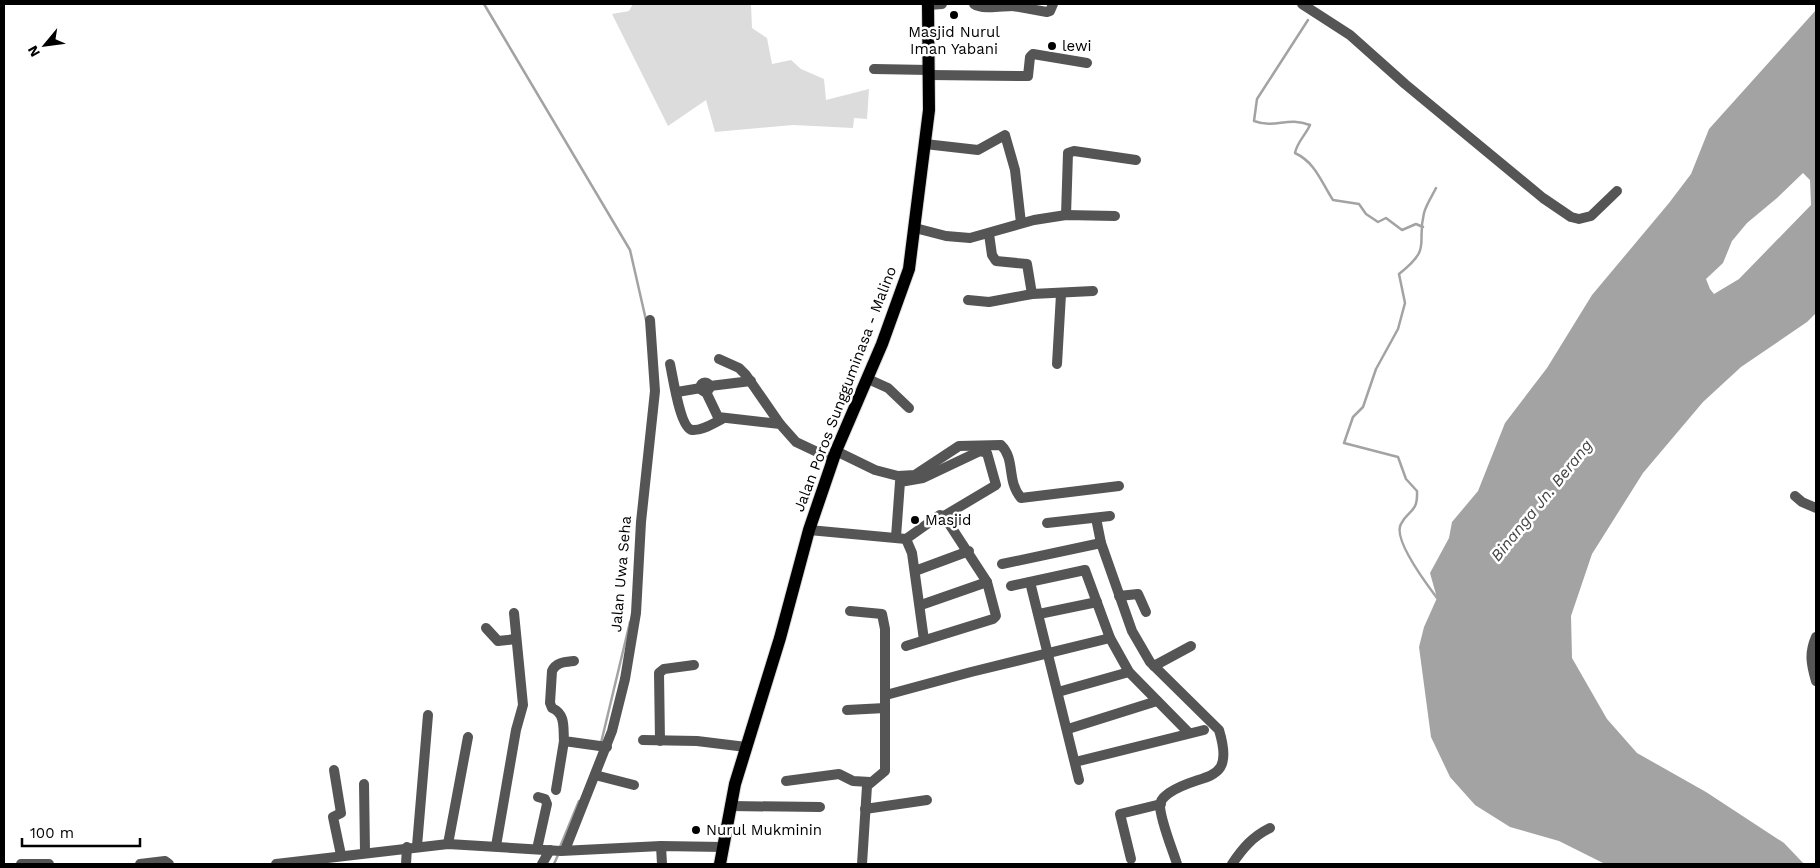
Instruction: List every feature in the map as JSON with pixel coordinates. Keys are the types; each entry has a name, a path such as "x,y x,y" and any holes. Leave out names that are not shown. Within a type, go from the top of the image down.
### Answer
{"main road":[{"name":"Jalan Poros Sungguminasa - Malino","path":"720,864 730,806 780,638 809,530 834,455 868,379 909,269 929,110 928,5"}],"street":[{"path":"928,5 942,4"},
{"path":"974,4 978,7 1013,5 1047,12 1050,11 1053,4"},
{"path":"1302,4 1350,35 1405,84 1543,198 1571,217 1584,219 1591,216 1617,191"},
{"path":"874,69 1028,76 1030,57 1033,54 1087,63"},
{"path":"925,144 978,150 1005,135 1015,170 1021,223"},
{"path":"1066,215 1068,153 1074,151 1136,160"},
{"path":"915,228 958,238 970,238 989,234 1021,223 1066,215 1115,216"},
{"path":"989,234 992,255 996,260 1028,264 1032,294"},
{"path":"968,300 990,302 1032,294 1093,291"},
{"path":"1057,364 1061,294"},
{"name":"Jalan Uwa Seha","path":"542,864 557,850 595,775 625,679 636,613 641,522 655,391 650,320"},
{"path":"720,359 739,368 751,380 780,424 796,442 875,470 898,476 915,475 959,446 1001,444 1008,457 1014,489 1021,498 1119,486"},
{"path":"670,364 681,416 691,430 722,419 760,420 780,424"},
{"path":"868,379 888,388 909,408"},
{"path":"677,392 706,389 751,380"},
{"path":"706,389 718,417 722,419"},
{"path":"980,451 987,453 996,485 944,516 937,517 901,538 900,482 924,478 980,451"},
{"path":"1795,496 1802,502 1816,508"},
{"path":"906,646 993,619 996,616 987,582 969,551 944,516"},
{"path":"1047,523 1110,516"},
{"path":"1096,518 1101,543 1132,631 1154,666 1219,730 1224,758 1219,770 1212,776 1179,786 1164,796 1160,804 1177,864"},
{"path":"809,530 901,538 910,545 921,605 924,640"},
{"path":"1002,564 1101,543"},
{"path":"915,571 969,551"},
{"path":"1011,586 1083,569 1087,573 1110,638 1129,672 1188,732"},
{"path":"921,605 987,582"},
{"path":"1030,582 1079,780"},
{"path":"1119,596 1138,594 1146,612"},
{"path":"1039,614 1096,602"},
{"path":"850,611 882,614 884,620 886,695 885,771 867,786 862,864"},
{"path":"496,846 516,730 522,712 523,693 514,613"},
{"path":"486,628 498,642 516,639"},
{"path":"1816,637 1811,650 1811,660 1816,681"},
{"path":"886,695 1110,638"},
{"path":"1154,666 1191,646"},
{"path":"556,790 564,741 562,717 560,712 552,708 550,703 552,671 554,666 559,663 574,661"},
{"path":"660,741 659,673 664,669 694,665"},
{"path":"1058,692 1129,672"},
{"path":"1068,730 1157,702"},
{"path":"847,710 885,708"},
{"path":"406,864 412,847 428,715"},
{"path":"1075,762 1188,732 1204,730"},
{"path":"448,844 468,737"},
{"path":"643,740 697,741 746,747"},
{"path":"564,741 603,746"},
{"path":"334,770 341,813 333,817 341,856"},
{"path":"786,781 839,774 853,780 870,782"},
{"path":"595,775 634,785"},
{"path":"364,784 365,852"},
{"path":"537,849 547,804 545,799 538,797"},
{"path":"865,808 927,800"},
{"path":"1131,859 1119,816 1123,812 1160,804"},
{"path":"730,806 820,807"},
{"path":"1232,864 1245,845 1257,834 1270,828"},
{"path":"276,864 365,852 448,844 557,850 662,846 723,847"},
{"path":"662,846 662,864"},
{"path":"140,864 165,861 169,864"},
{"path":"22,864 50,864"},
{"path":"720,864 725,864"}],"shaded area":[{"path":"633,4 751,4 752,28 767,38 772,64 791,60 801,69 824,79 826,100 869,89 867,119 854,118 853,128 793,125 715,132 706,100 668,126 612,14 629,11"}],"water":[{"name":"Binanga Jn. Berang","path":"1816,10 1816,313 1807,322 1741,367 1703,402 1643,473 1592,554 1571,616 1572,658 1607,719 1637,753 1706,792 1784,843 1804,864 1605,864 1559,841 1510,827 1475,805 1450,777 1431,737 1419,647 1424,627 1437,598 1430,573 1449,538 1452,522 1478,491 1505,423 1547,368 1592,295 1691,174 1709,129","holes":["1803,173 1810,180 1811,205 1739,279 1714,294 1706,279 1723,263 1732,241 1747,223"]}],"waterway":[{"path":"484,4 630,250 646,320"},
{"path":"1308,20 1257,99 1254,121 1269,124 1295,122 1310,125 1297,146 1295,153 1313,168 1333,200 1359,204 1366,214 1378,222 1386,218 1402,230 1416,224 1423,227"},
{"path":"1436,188 1424,213 1420,251 1410,265 1399,274 1405,303 1398,329 1376,369 1363,407 1353,417 1344,443 1398,457 1406,479 1417,491 1416,504 1401,524 1402,540 1412,562 1437,598"},
{"path":"601,743 630,622"},
{"path":"560,847 579,801"},
{"path":"554,864 558,855"}],"place":[{"name":"Masjid Nurul Iman Yabani","path":"954,15"},
{"name":"lewi","path":"1052,46"},
{"name":"Masjid","path":"915,520"},
{"name":"Nurul Mukminin","path":"696,830"}]}
